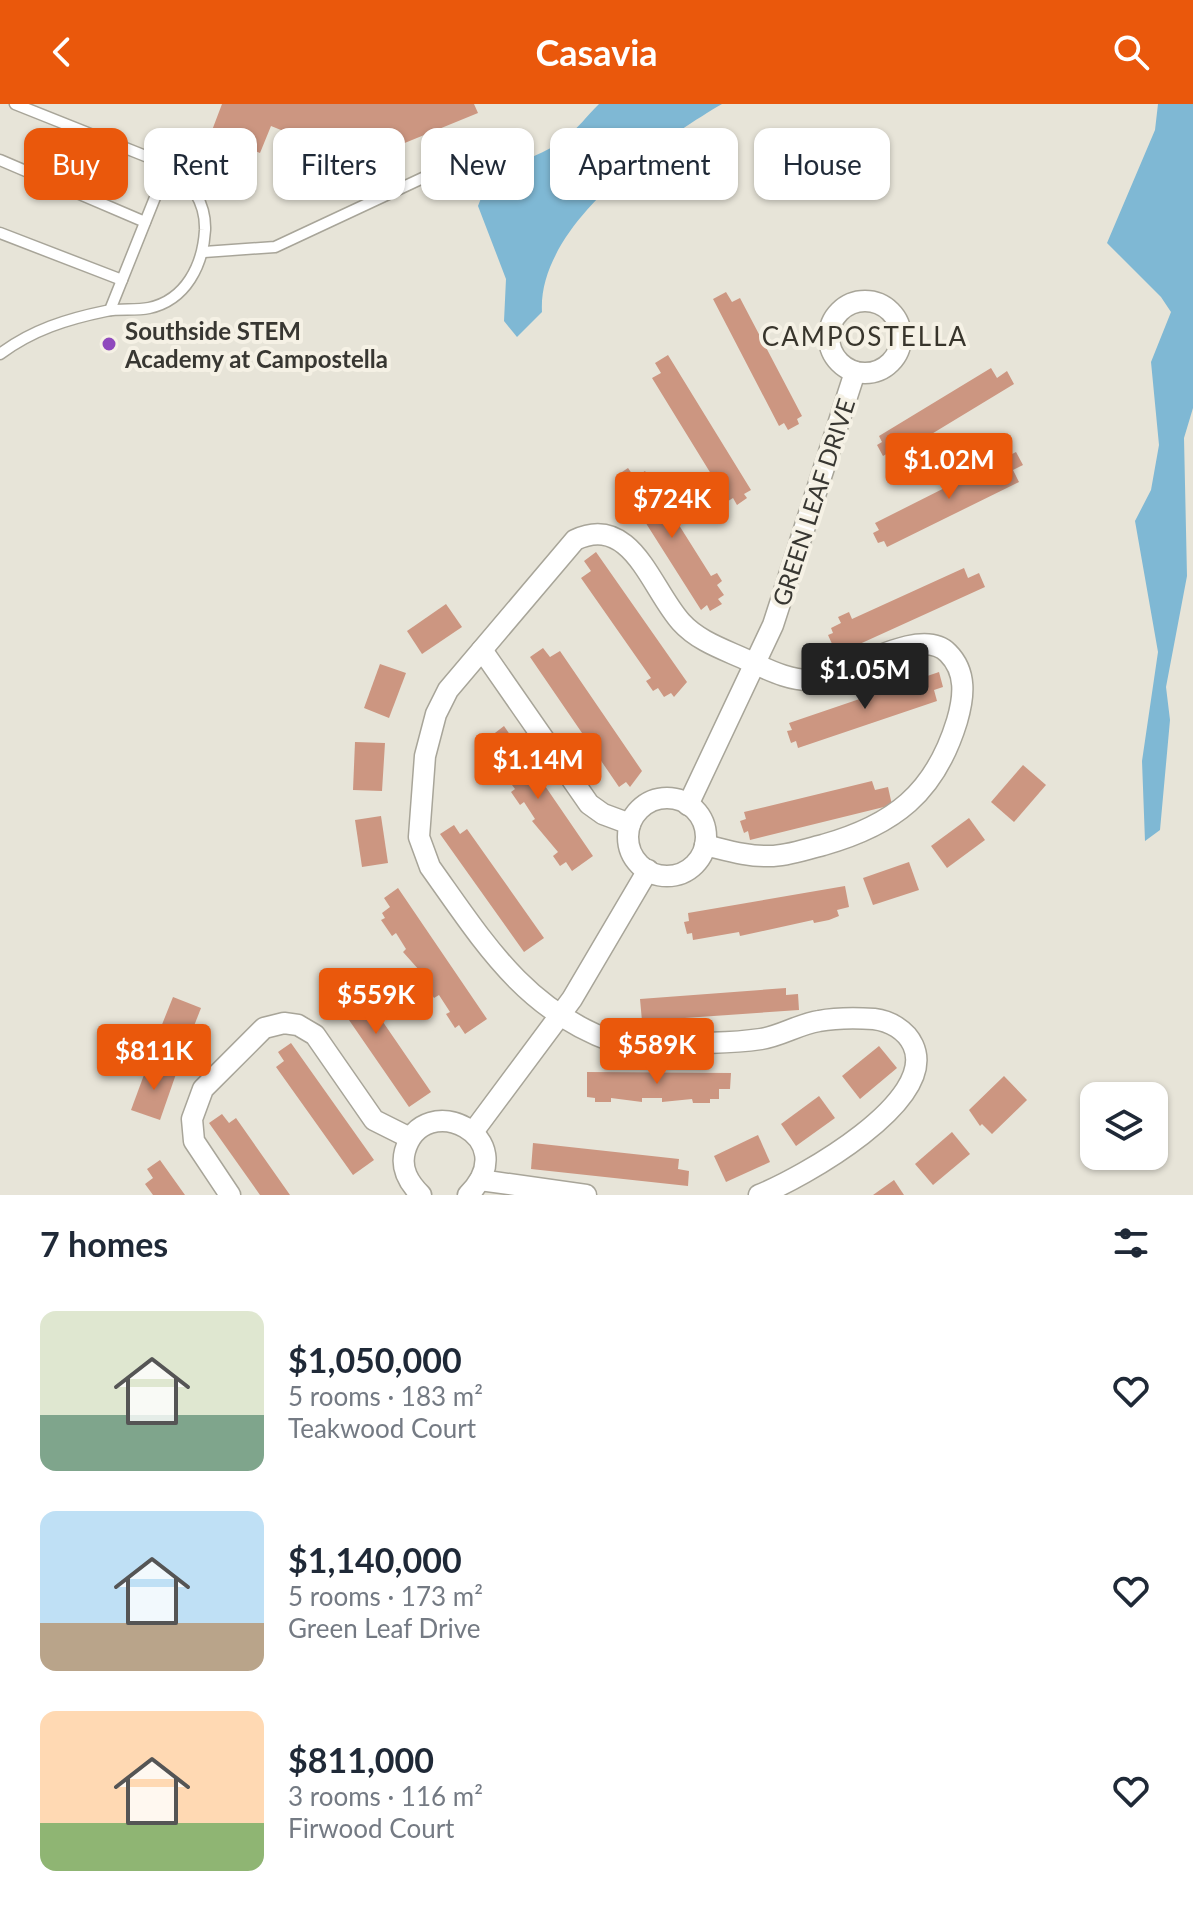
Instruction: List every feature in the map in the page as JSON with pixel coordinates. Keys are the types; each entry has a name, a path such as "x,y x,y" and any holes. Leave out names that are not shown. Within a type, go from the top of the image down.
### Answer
{"street":[{"name":"GREEN LEAF DRIVE","path":"688,805 785,593 855,372"},
{"path":"705,845 749,855 783,855 857,836 882,825 933,775 950,744 962,704 963,682 957,663 946,650 933,644 919,643 817,680 779,673 697,637 680,621 626,543 592,532 575,540 448,690 431,728 419,837 430,867 500,965 560,1015 614,1042 759,1039 819,1021 875,1019 900,1028 910,1040 917,1063 913,1081 902,1098 820,1166 759,1195"},
{"path":"482,650 589,804 603,814 630,824"},
{"path":"666,798 688,805 703,821 705,845 696,864 683,873 669,876 648,870 631,854 628,839 630,824 638,811 651,802 666,798"},
{"path":"473,1132 560,1015 648,870"},
{"path":"230,1195 194,1141 192,1119 203,1089 264,1028 284,1023 298,1025 315,1035 374,1120 410,1138"},
{"path":"417,1194 404,1169 404,1153 410,1138 421,1127 436,1121 452,1121 473,1132 485,1153 474,1188 586,1195"}],"lane":[{"path":"15,104 144,155"},
{"path":"0,160 145,222"},
{"path":"204,252 275,247 421,179"},
{"path":"110,310 154,200"},
{"path":"0,354 24,336 63,321 110,310 149,308 172,299 190,282 204,252 205,225 199,200"},
{"path":"0,233 122,280"}],"water":[{"path":"599,104 722,104 684,128 577,127"},
{"path":"1158,104 1193,104 1193,408 1184,438 1187,576 1166,687 1170,720 1160,830 1145,841 1142,761 1158,652 1135,521 1151,490 1159,445 1151,362 1171,312 1161,297 1107,243 1155,130"},
{"path":"550,148 550,200 597,200 559,249 546,280 542,312 517,337 504,321 506,279 478,206 481,200 534,200 534,156"}],"building":[{"path":"222,104 474,104 478,113 441,128 421,128 421,136 405,143 405,128 271,126 260,153 257,152 257,128 213,128"},
{"path":"726,292 732,302 740,298 802,416 797,419 799,424 788,430 784,423 779,426 713,299"},
{"path":"668,355 751,490 744,494 747,498 737,505 733,498 725,503 720,494 717,497 710,486 716,482 652,378 661,373 655,363"},
{"path":"991,368 997,378 1007,371 1014,384 892,458 888,453 883,456 877,445 882,442 879,436"},
{"path":"1016,452 1023,465 1013,470 1019,482 887,547 884,541 878,543 873,533 879,530 875,523"},
{"path":"628,468 635,478 645,471 711,576 717,573 722,581 717,585 724,595 718,599 722,604 710,611 707,605 701,610 616,476"},
{"path":"596,552 687,682 674,697 671,693 664,697 658,688 653,691 646,681 651,678 581,578 591,571 584,561"},
{"path":"964,568 968,578 979,573 985,587 842,652 838,644 833,646 828,635 833,633 831,628 841,623 838,617 849,612 852,619"},
{"path":"446,604 462,627 422,654 407,631"},
{"path":"543,648 550,657 560,651 642,771 630,787 626,782 619,787 530,657"},
{"path":"380,664 406,673 389,718 364,708"},
{"path":"939,672 943,687 934,690 937,701 798,748 796,741 791,743 787,731 792,730 789,723"},
{"path":"504,726 593,856 572,871 566,862 560,866 553,856 558,852 532,821 535,819 524,802 520,805 511,792 515,789 489,760 493,757 489,751 497,745 491,736"},
{"path":"355,742 385,743 382,791 353,790"},
{"path":"1023,765 1046,785 1014,822 991,802"},
{"path":"872,781 875,790 888,787 892,805 750,840 748,831 744,833 740,821 746,819 744,812"},
{"path":"381,816 388,863 362,867 355,820"},
{"path":"969,818 985,840 947,868 931,846"},
{"path":"454,825 460,834 467,829 544,938 524,952 440,834"},
{"path":"909,862 919,890 873,905 863,878"},
{"path":"845,886 849,907 837,910 839,916 829,920 814,923 813,920 740,936 739,932 693,940 692,933 687,934 684,922 689,921 688,913"},
{"path":"398,888 487,1019 465,1034 459,1025 455,1028 446,1014 450,1012 439,995 434,998 424,983 428,980 403,952 406,949 396,933 392,936 381,920 385,918 382,913 390,907 384,898"},
{"path":"333,968 340,977 348,971 431,1092 409,1107 320,978"},
{"path":"786,988 786,995 798,994 799,1010 642,1021 640,999"},
{"path":"173,997 201,1008 185,1049 157,1037"},
{"path":"291,1043 374,1160 353,1175 276,1067 284,1061 278,1052"},
{"path":"879,1046 897,1068 860,1099 842,1076"},
{"path":"148,1064 176,1074 160,1120 131,1110"},
{"path":"587,1072 731,1073 730,1089 719,1089 719,1099 710,1099 710,1103 693,1103 692,1099 662,1102 662,1098 642,1098 642,1102 611,1098 611,1102 595,1102 595,1098 587,1097"},
{"path":"1004,1076 1027,1100 992,1134 982,1124 980,1126 969,1110"},
{"path":"819,1096 835,1118 796,1146 781,1124"},
{"path":"222,1114 229,1123 236,1118 290,1195 260,1195 209,1123"},
{"path":"952,1132 970,1154 933,1185 915,1164"},
{"path":"758,1135 770,1162 726,1182 714,1156"},
{"path":"533,1143 679,1159 678,1169 689,1171 688,1186 531,1169"},
{"path":"160,1160 185,1195 153,1195 145,1184 153,1178 147,1169"},
{"path":"894,1180 904,1195 873,1195"}],"place":[{"name":"Southside STEM Academy at Campostella","path":"109,344"}],"district":[{"name":"CAMPOSTELLA","path":"865,336"}]}
